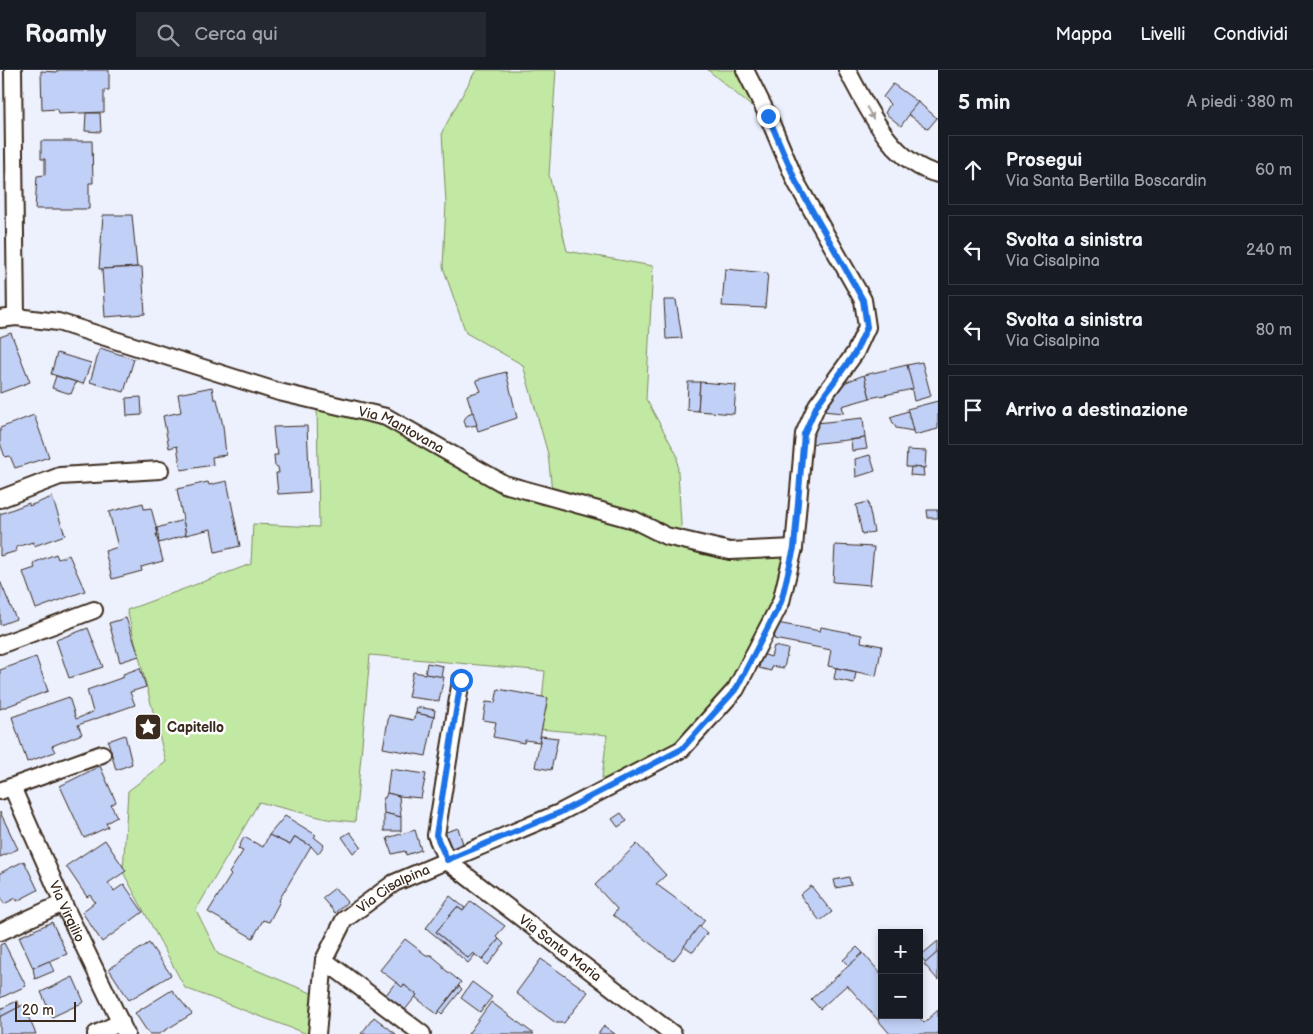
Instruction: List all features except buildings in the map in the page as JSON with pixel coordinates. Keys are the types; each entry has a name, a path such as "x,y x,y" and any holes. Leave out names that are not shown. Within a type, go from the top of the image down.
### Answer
{"street":[{"path":"8,318 13,70"},
{"path":"745,70 757,93"},
{"name":"Via Cisalpina","path":"317,1034 324,960 344,920 394,883 559,813 682,749 736,689 781,602 794,548 804,434 817,405 855,353 867,327 863,300 796,182 757,93 758,70"},
{"path":"847,70 877,126 904,156 938,174"},
{"name":"Via Mantovana","path":"8,318 58,322 279,392 386,418 504,484 634,520 666,536 730,551 794,548"},
{"path":"0,499 60,476 160,470"},
{"path":"0,645 94,610"},
{"path":"447,860 436,835 461,680"},
{"path":"6,789 102,754"},
{"name":"Via Virgilio","path":"6,789 123,1028"},
{"name":"Via Santa Maria","path":"447,860 673,1034"},
{"path":"0,932 63,904"},
{"path":"324,960 422,1034"},
{"path":"96,1034 123,1028"}],"green space":[{"path":"476,70 556,70 549,175 567,251 653,266 646,399 677,455 682,541 796,546 746,671 688,741 600,794 607,735 539,729 545,671 370,655 355,822 327,819 259,802 196,910 218,954 316,995 319,1034 307,1034 185,988 123,872 128,791 166,762 127,610 251,564 253,524 319,527 317,404 384,420 553,500 548,454 523,365 466,333 443,267 446,203 442,132"},
{"path":"708,70 744,70 756,89 751,106"}],"place":[{"name":"Capitello","path":"148,727"}],"route":[{"path":"461,680 436,835 447,860 559,813 682,749 736,689 781,602 794,548 804,434 817,405 855,353 867,327 863,300 796,182 768,116"}]}
